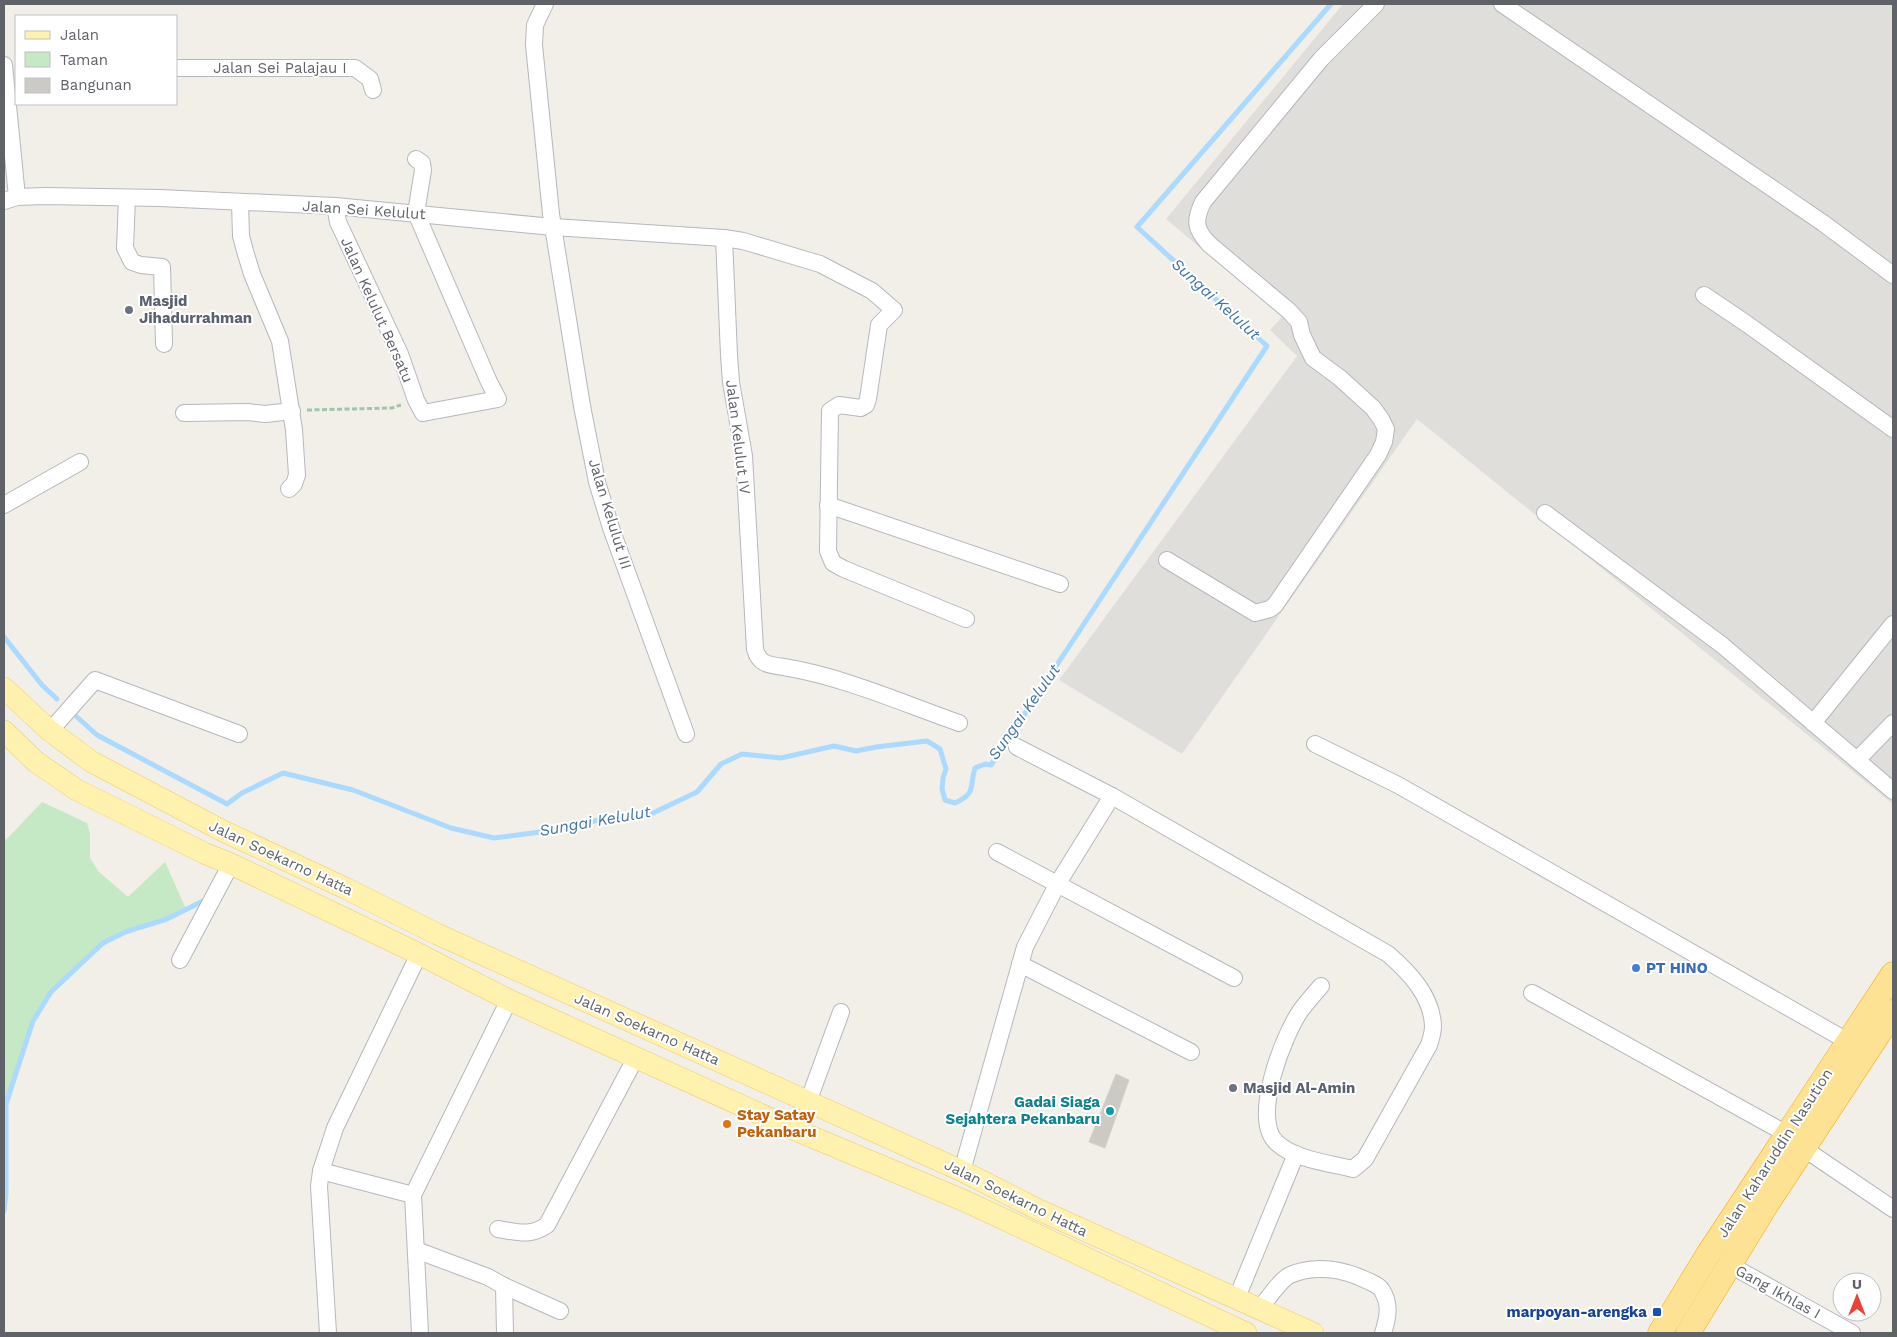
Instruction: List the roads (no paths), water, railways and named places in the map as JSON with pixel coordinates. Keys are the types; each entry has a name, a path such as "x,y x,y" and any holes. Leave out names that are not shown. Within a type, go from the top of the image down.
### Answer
{"highway":[{"name":"Jalan Kaharuddin Nasution","path":"1688,1333 1766,1204 1795,1141 1848,1042 1893,974"},
{"name":"Jalan Kaharuddin Nasution","path":"1660,1333 1707,1256 1893,1012"}],"main road":[{"name":"Jalan Soekarno Hatta","path":"4,688 50,731 92,762 223,832 345,888 437,934 962,1171 1039,1210 1313,1333"},
{"name":"Jalan Soekarno Hatta","path":"4,731 36,762 76,790 204,853 231,864 418,954 509,1000 802,1133 965,1201 1246,1333"},
{"path":"740,1104 751,1076"}],"street":[{"name":"Jalan Kelulut III","path":"545,4 535,25 534,45 547,183 582,406 597,482 611,528 686,734"},
{"path":"1167,560 1255,613 1270,609 1320,542 1378,455 1384,442 1386,430 1373,408 1340,378 1313,358 1302,335 1299,322 1209,244 1200,234 1197,225 1198,213 1203,202 1320,59 1376,4"},
{"path":"1502,4 1823,223 1893,275"},
{"path":"4,67 11,199"},
{"name":"Jalan Sei Palajau I","path":"178,68 355,68 370,79 373,90"},
{"path":"416,159 422,164 423,170 416,213"},
{"name":"Jalan Sei Kelulut","path":"11,199 45,196 335,206 553,228 724,238 743,241 820,264 872,291 894,310 879,325 866,405 861,408 839,405 830,411 828,505"},
{"path":"127,198 124,248 132,262 141,266 162,266 164,344"},
{"path":"240,202 241,236 252,274 280,340 292,411 297,475 294,484 289,489"},
{"name":"Jalan Kelulut Bersatu","path":"335,206 338,222 400,354 419,407 498,399 416,213"},
{"name":"Jalan Kelulut IV","path":"724,238 731,382 744,456 755,649 757,656 764,664 815,672 959,723"},
{"path":"1704,295 1893,428"},
{"path":"184,413 248,412 265,414 292,411"},
{"path":"4,505 80,462"},
{"path":"966,619 833,563 828,551 828,505 1060,584"},
{"path":"1545,513 1722,645 1812,723 1893,789"},
{"path":"1812,723 1893,624"},
{"path":"50,731 95,680 239,734"},
{"path":"1857,760 1893,723"},
{"path":"1315,744 1432,805 1848,1042"},
{"path":"1016,747 1112,796 1388,954 1408,971 1429,1004 1433,1026 1429,1045 1365,1159 1353,1170 1296,1154 1276,1142 1269,1128 1269,1097 1273,1073 1282,1046 1301,1010 1321,986"},
{"path":"962,1171 1025,947 1058,883 1112,796"},
{"path":"997,852 1234,978"},
{"path":"180,960 231,864"},
{"path":"328,1333 320,1186 321,1172 335,1128 418,954"},
{"path":"1020,964 1191,1052"},
{"path":"1532,993 1795,1141 1893,1210"},
{"path":"420,1333 413,1195 509,1000"},
{"path":"808,1102 841,1012"},
{"path":"498,1229 523,1233 537,1232 547,1225 636,1057"},
{"path":"1236,1300 1296,1154"},
{"path":"321,1172 413,1195"},
{"path":"416,1250 488,1277 560,1311"},
{"name":"Gang Ikhlas I","path":"1730,1265 1852,1333"},
{"path":"1259,1310 1288,1276 1309,1269 1329,1269 1356,1275 1380,1287 1389,1311 1384,1333"},
{"path":"504,1286 505,1333"}],"waterway":[{"name":"Sungai Kelulut","path":"77,717 97,735 227,804 242,793 283,773 353,790 451,828 494,838 653,813 697,792 721,764 742,754 781,758 834,746 856,751 927,741 940,749 946,769 942,789 945,800 955,803 969,793 975,768 985,764 991,765 1267,346 1137,227 1331,4"},
{"path":"4,637 42,685 57,699"},
{"path":"4,1211 6,1194 6,1104 33,1021 51,992 103,943 125,932 167,919 203,901"}],"place":[{"name":"Masjid Jihadurrahman","path":"129,310"},
{"name":"PT HINO","path":"1636,968"},
{"name":"Masjid Al-Amin","path":"1233,1088"},
{"name":"Gadai Siaga Sejahtera Pekanbaru","path":"1110,1111"},
{"name":"Stay Satay Pekanbaru","path":"727,1124"},
{"name":"marpoyan-arengka","path":"1657,1312"}]}
